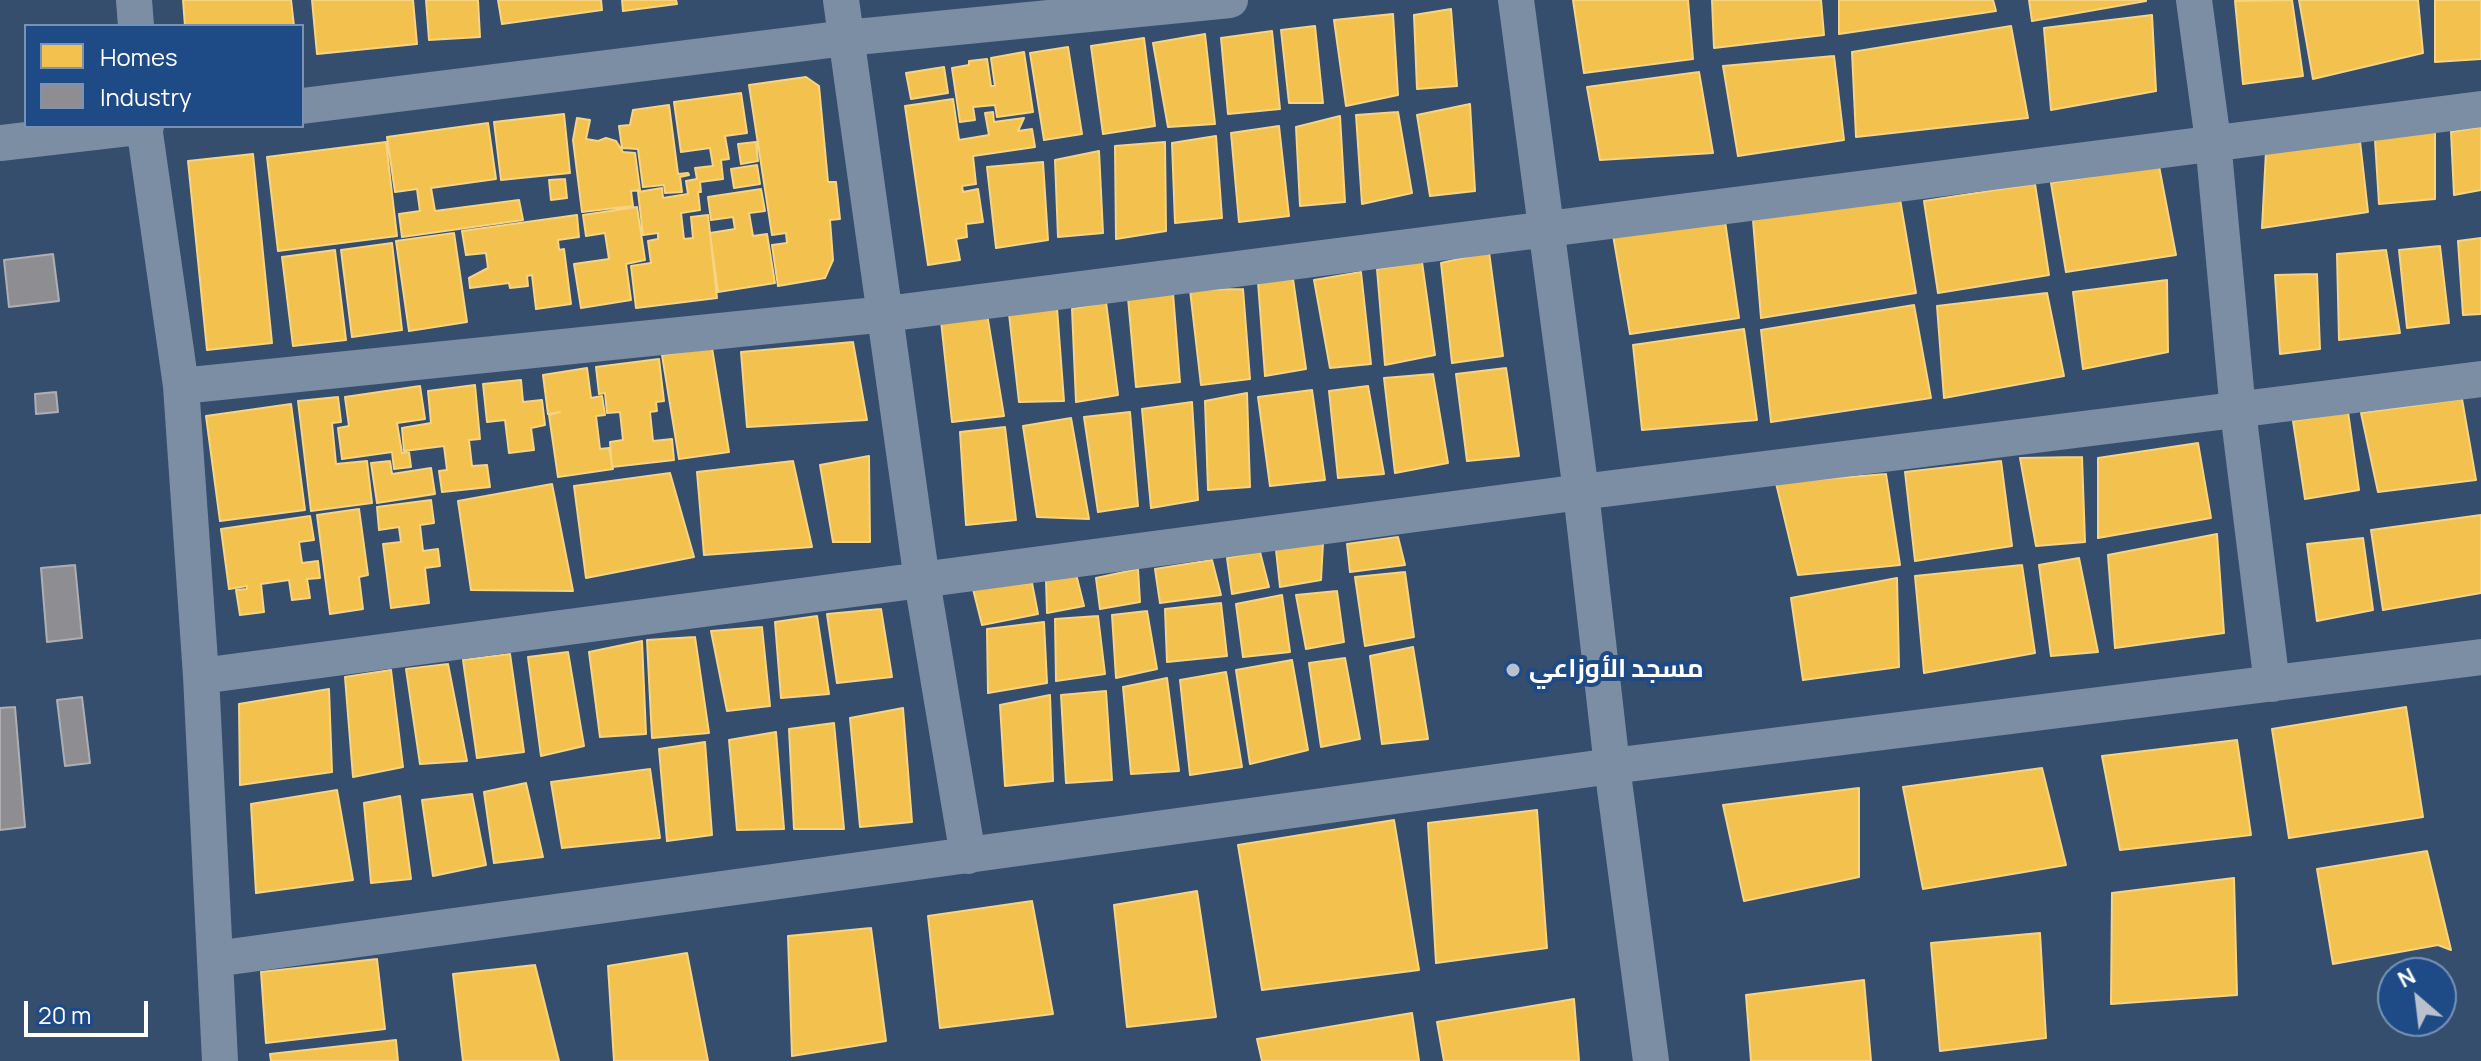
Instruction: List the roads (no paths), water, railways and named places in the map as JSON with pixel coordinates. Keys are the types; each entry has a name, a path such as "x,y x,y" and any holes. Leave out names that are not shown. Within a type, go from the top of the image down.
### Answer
{"street":[{"path":"134,0 136,24"},
{"path":"841,0 922,581 968,856"},
{"path":"304,106 846,38 1230,0"},
{"path":"1516,0 1651,1061"},
{"path":"2194,0 2213,141 2238,411 2272,684"},
{"path":"181,386 886,314 1545,231 2213,141 2481,109"},
{"path":"0,143 128,128"},
{"path":"145,128 181,386 201,676 220,1061"},
{"path":"201,676 1581,492 2481,379"},
{"path":"215,959 1612,766 2481,657"}],"place":[{"name":"مسجد الأوزاعي","path":"1513,670"}]}
